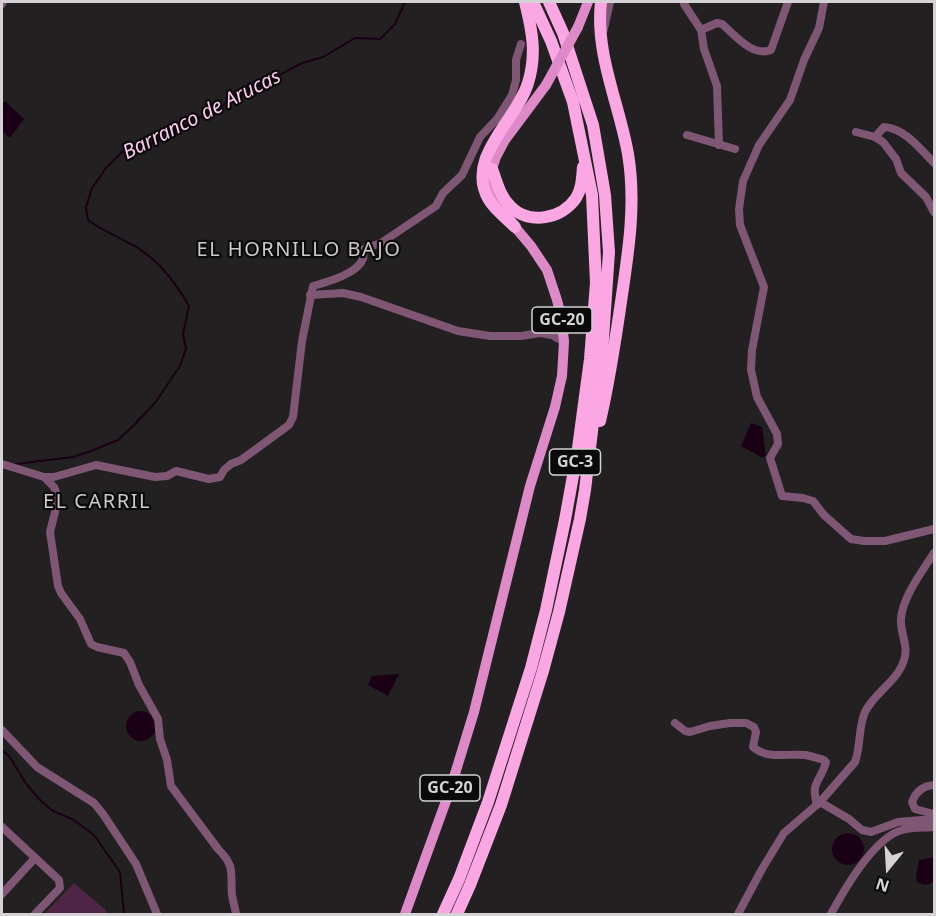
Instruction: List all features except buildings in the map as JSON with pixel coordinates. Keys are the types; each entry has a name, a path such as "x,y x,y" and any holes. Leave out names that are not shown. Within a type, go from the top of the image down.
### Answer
{"highway":[{"path":"514,226 490,202 486,194 483,172 490,148 523,98 528,83 534,55 533,34 525,2"},
{"name":"GC-3","path":"443,915 488,802 531,668 565,520 590,359 596,283 592,195 573,102 551,41 532,2"},
{"name":"GC-3","path":"457,915 501,805 543,671 580,519 603,339 609,252 606,207 593,125 563,33 549,2"},
{"path":"585,490 610,378 631,232 628,154 602,47 601,2"},
{"path":"492,169 504,199 512,208 530,217 551,217 569,206 580,188 583,147"}],"main road":[{"path":"492,169 505,140 546,85 578,27 588,2"},
{"name":"GC-20","path":"405,915 450,790 474,711 530,486 555,407 562,376 564,342 562,320 547,270 501,206 493,189 492,169"}],"street":[{"path":"602,47 610,2"},
{"path":"685,2 684,4 700,30 717,86 719,145"},
{"path":"700,30 717,23 722,24 754,51 769,51 788,2"},
{"path":"824,2 819,27 790,100 759,145 743,181 739,209 740,225 764,287 752,350 751,370 757,397 777,435 778,444 770,458 782,496 813,501 824,515 851,539 885,541 934,529"},
{"path":"2,464 44,477 54,477 96,465 155,477 167,477 176,471 209,479 220,477 231,464 241,460 289,425 293,417 302,341 313,286 336,279 357,266 363,259 364,249 381,243 436,206 443,193 462,175 480,137 497,119 512,95 516,80 516,60 521,44"},
{"path":"875,137 884,127 901,132 934,164"},
{"path":"856,132 875,137 883,142 896,159 901,173 926,197 934,212"},
{"path":"687,135 735,149"},
{"path":"310,295 342,293 351,295 409,312 458,331 490,336 521,336 540,333 562,320"},
{"path":"540,333 552,335 564,342"},
{"path":"44,477 54,487 57,495 50,532 58,586 80,619 91,644 96,648 124,654 130,662 139,685 158,719 160,739 167,760 171,786 231,866 232,895 236,915"},
{"path":"738,915 784,833 818,804 855,762 866,711 904,662 907,650 901,619 906,602 934,553"},
{"path":"675,723 690,732 710,726 746,723 754,727 756,732 753,747 759,752 781,756 804,755 824,760 825,767 814,787 814,796 818,804 849,819 862,830 871,832 897,822 934,819"},
{"path":"2,730 37,767 94,803 136,864 157,915"},
{"path":"934,785 921,788 914,795 912,802 915,809 934,814"},
{"path":"831,915 858,871 873,852 890,837 901,831 934,827"},
{"path":"2,829 59,880 60,888 36,915"},
{"path":"2,894 35,858"}],"shaded area":[{"path":"5,101 24,119 10,138 2,131 2,104"},
{"path":"751,423 762,427 766,455 764,457 741,446"},
{"path":"399,674 388,696 368,685 372,676"},
{"path":"141,711 147,712 155,720 155,732 147,740 141,741 135,740 127,732 126,726 127,720 135,712"},
{"path":"848,833 859,838 864,849 859,860 848,865 837,860 832,849 837,838"},
{"path":"934,857 934,882 925,885 917,882 919,860"},
{"path":"74,883 106,910 106,914 44,914"}],"waterway":[{"name":"Barranco de Arucas","path":"16,464 73,457 118,440 155,403 180,366 186,349 183,334 189,306 171,279 156,262 138,248 88,220 86,207 92,188 106,168 123,151 143,148 302,63 323,57 355,38 380,39 395,24 405,2"},
{"name":"Barranco de Arucas","path":"2,750 9,756 27,785 41,801 53,811 74,820 94,835 120,872 124,914"}],"district":[{"name":"EL HORNILLO BAJO","path":"299,250"},
{"name":"EL CARRIL","path":"97,502"}]}
